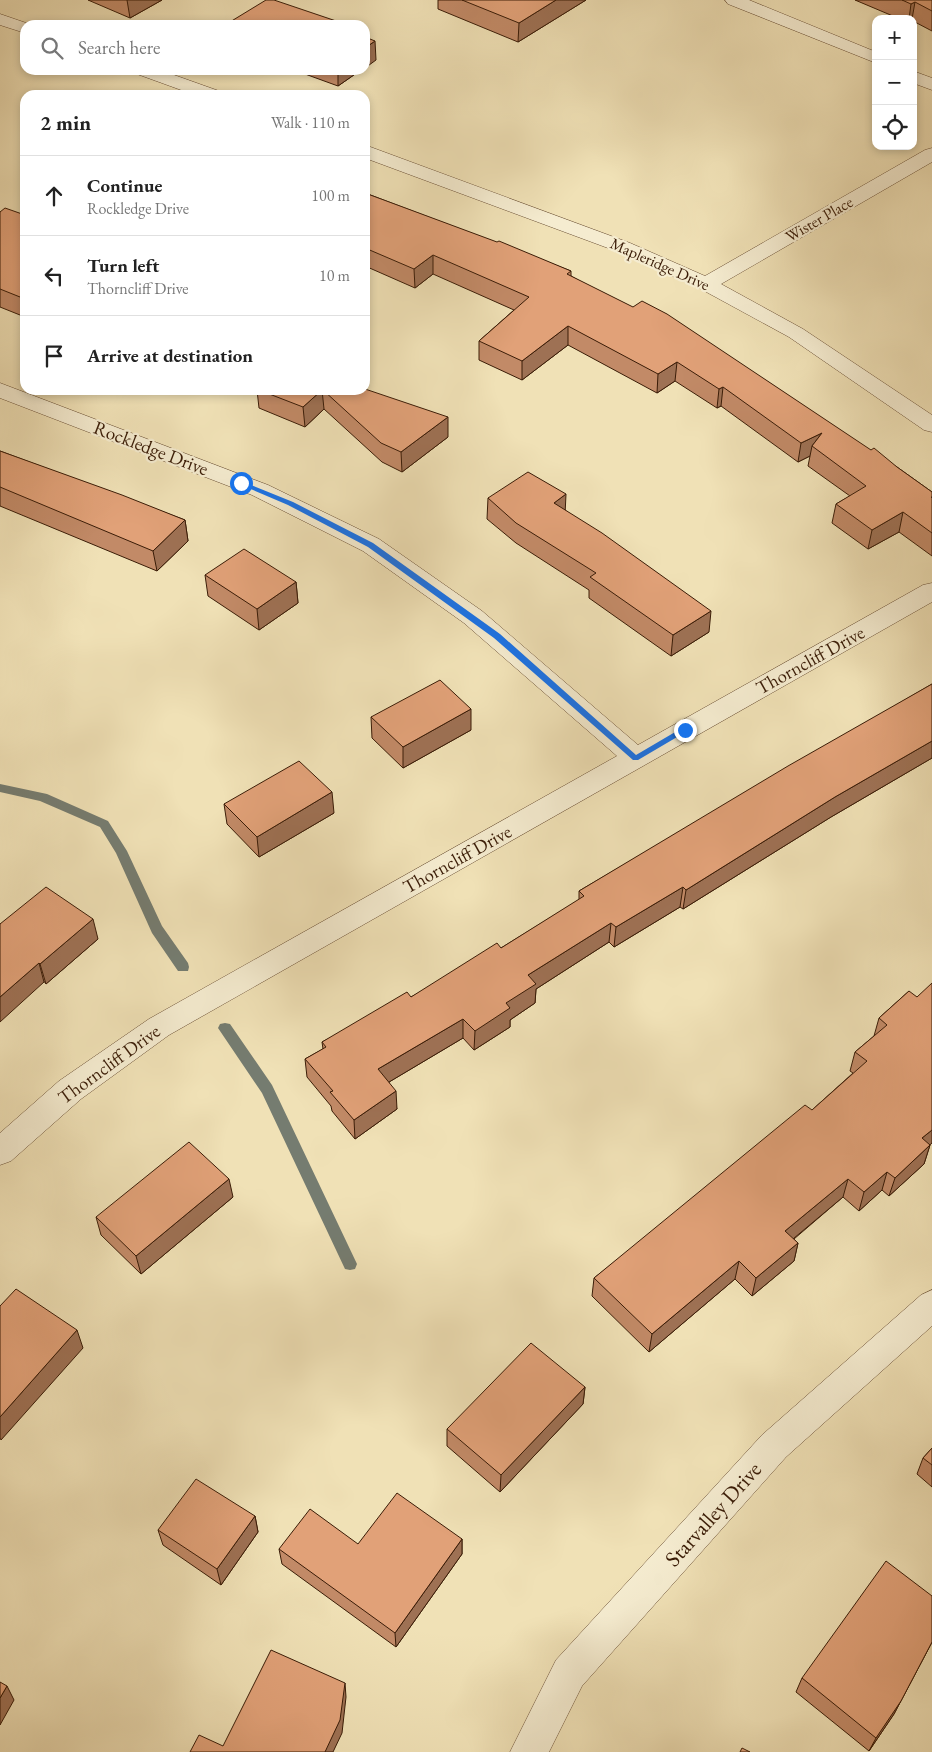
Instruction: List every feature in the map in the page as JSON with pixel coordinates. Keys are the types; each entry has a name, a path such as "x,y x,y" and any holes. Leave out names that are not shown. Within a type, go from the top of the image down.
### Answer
{"street":[{"path":"734,0 872,56"},
{"path":"0,19 20,26"},
{"path":"157,75 198,90"},
{"path":"917,78 932,85"},
{"name":"Mapleridge Drive","path":"370,153 624,247 706,284 796,333 932,425"},
{"name":"Wister Place","path":"706,284 932,154"},
{"name":"Rockledge Drive","path":"0,390 260,490 371,545 473,617 636,758"},
{"name":"Thorncliff Drive","path":"0,1152 70,1090 159,1027 932,591"},
{"name":"Starvalley Drive","path":"529,1752 569,1673 774,1446 932,1305"}],"building":[{"path":"266,0 274,0 333,20 233,20"},
{"path":"462,0 556,0 519,23"},
{"path":"902,0 932,0 932,11 915,2 911,4"},
{"path":"370,195 497,242 499,241 571,271 567,274 633,307 642,301 667,314 871,450 874,448 932,492 932,533 903,512 872,530 836,504 866,486 812,446 822,433 801,443 723,387 719,389 677,362 658,374 568,326 522,361 479,341 529,297 433,255 414,269 370,250"},
{"path":"5,208 20,213 20,297 0,289 0,212"},
{"path":"370,391 448,417 401,452 381,443 328,395 370,395"},
{"path":"272,395 316,395 303,407"},
{"path":"0,451 185,520 153,551 0,487"},
{"path":"528,472 566,494 554,503 602,533 711,611 673,635 590,577 596,573 516,523 488,498"},
{"path":"244,549 296,582 257,609 205,575"},
{"path":"440,680 471,709 403,747 371,717"},
{"path":"932,684 932,741 835,797 686,890 683,887 616,927 611,923 528,975 536,984 506,1003 510,1008 475,1031 463,1019 378,1069 396,1091 354,1120 330,1092 333,1091 305,1059 326,1047 322,1042 407,992 411,997 497,943 501,948 584,896 579,891 788,766"},
{"path":"299,761 332,792 257,837 224,804"},
{"path":"46,887 93,919 0,997 0,924"},
{"path":"932,983 932,1130 922,1138 930,1145 895,1178 887,1172 864,1192 848,1179 785,1231 798,1243 756,1278 739,1261 652,1334 594,1278 805,1105 812,1110 867,1061 855,1052 887,1025 879,1018 909,991 917,997"},
{"path":"189,1142 229,1179 136,1256 96,1217"},
{"path":"16,1289 77,1330 0,1417 0,1306"},
{"path":"531,1343 585,1387 501,1475 447,1429"},
{"path":"932,1448 932,1465 923,1458"},
{"path":"196,1479 255,1516 217,1569 158,1530"},
{"path":"397,1493 462,1539 395,1633 279,1549 310,1509 358,1544"},
{"path":"886,1561 932,1596 932,1642 901,1701 876,1738 802,1678"},
{"path":"271,1650 345,1683 340,1720 325,1752 190,1752 199,1735 223,1746"},
{"path":"0,1682 7,1686 0,1698"},
{"path":"742,1748 750,1752 740,1752"}],"waterway":[{"path":"0,788 43,797 104,824 121,851 157,929 183,967"},
{"path":"225,1028 267,1089 350,1264"}],"route":[{"path":"241,483 290,503 371,545 497,636 636,758 685,730"}]}
